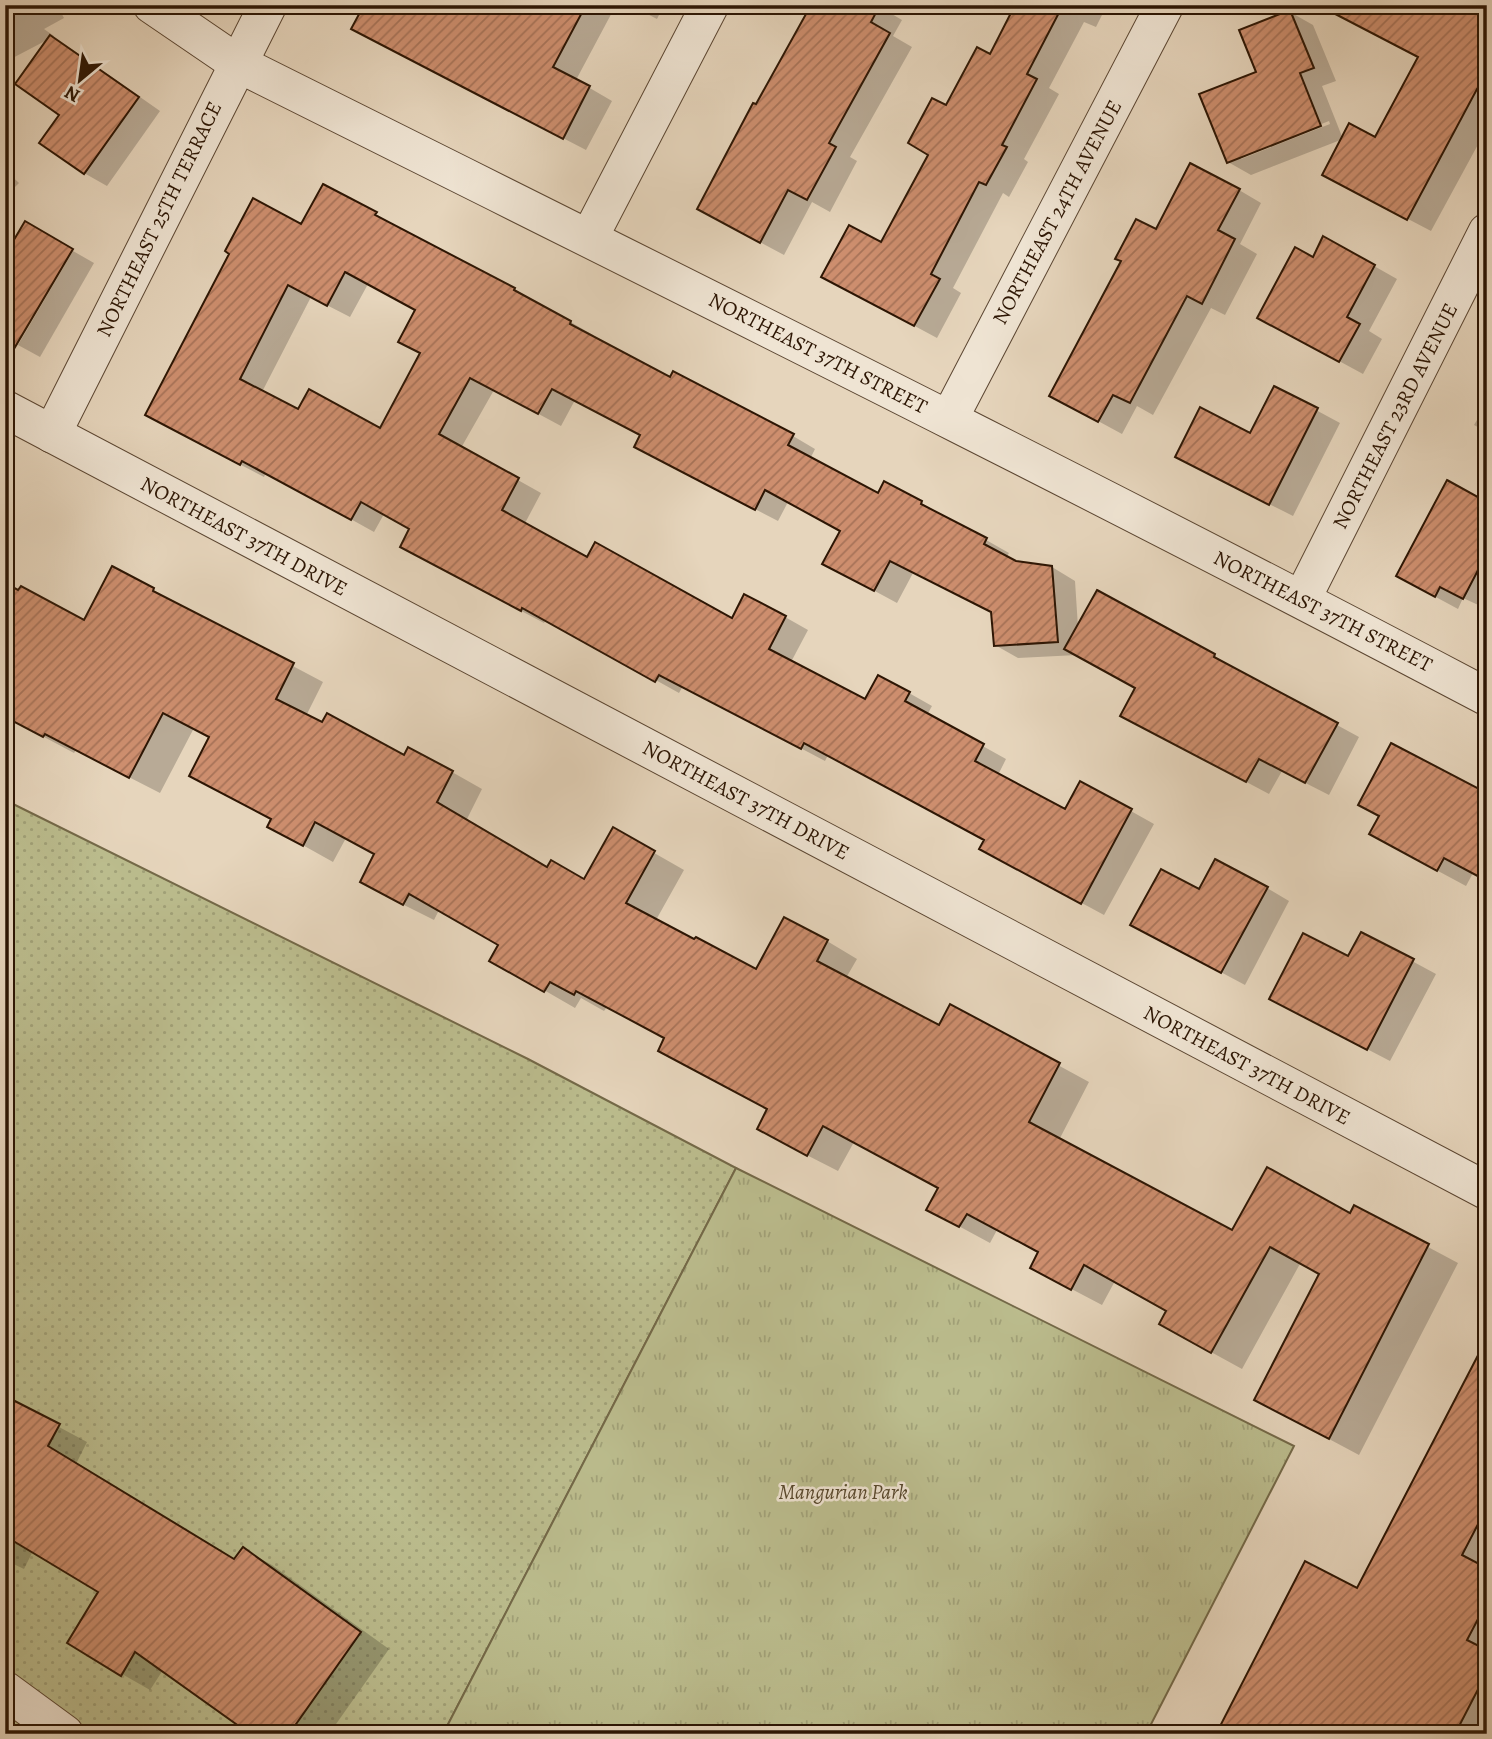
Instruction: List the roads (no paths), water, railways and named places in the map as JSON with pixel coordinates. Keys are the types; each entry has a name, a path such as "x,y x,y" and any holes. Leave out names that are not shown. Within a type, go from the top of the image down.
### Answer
{"street":[{"name":"NORTHEAST 37TH STREET","path":"152,5 237,63 949,419 1487,696"},
{"name":"NORTHEAST 25TH TERRACE","path":"52,434 268,5"},
{"path":"589,238 710,5"},
{"name":"NORTHEAST 24TH AVENUE","path":"949,419 1165,5"},
{"name":"NORTHEAST 23RD AVENUE","path":"1302,599 1487,232"},
{"name":"NORTHEAST 37TH DRIVE","path":"5,409 1487,1191"},
{"path":"5,1690 65,1734"}],"park label":[{"name":"Mangurian Park","path":"843,1492"}]}
